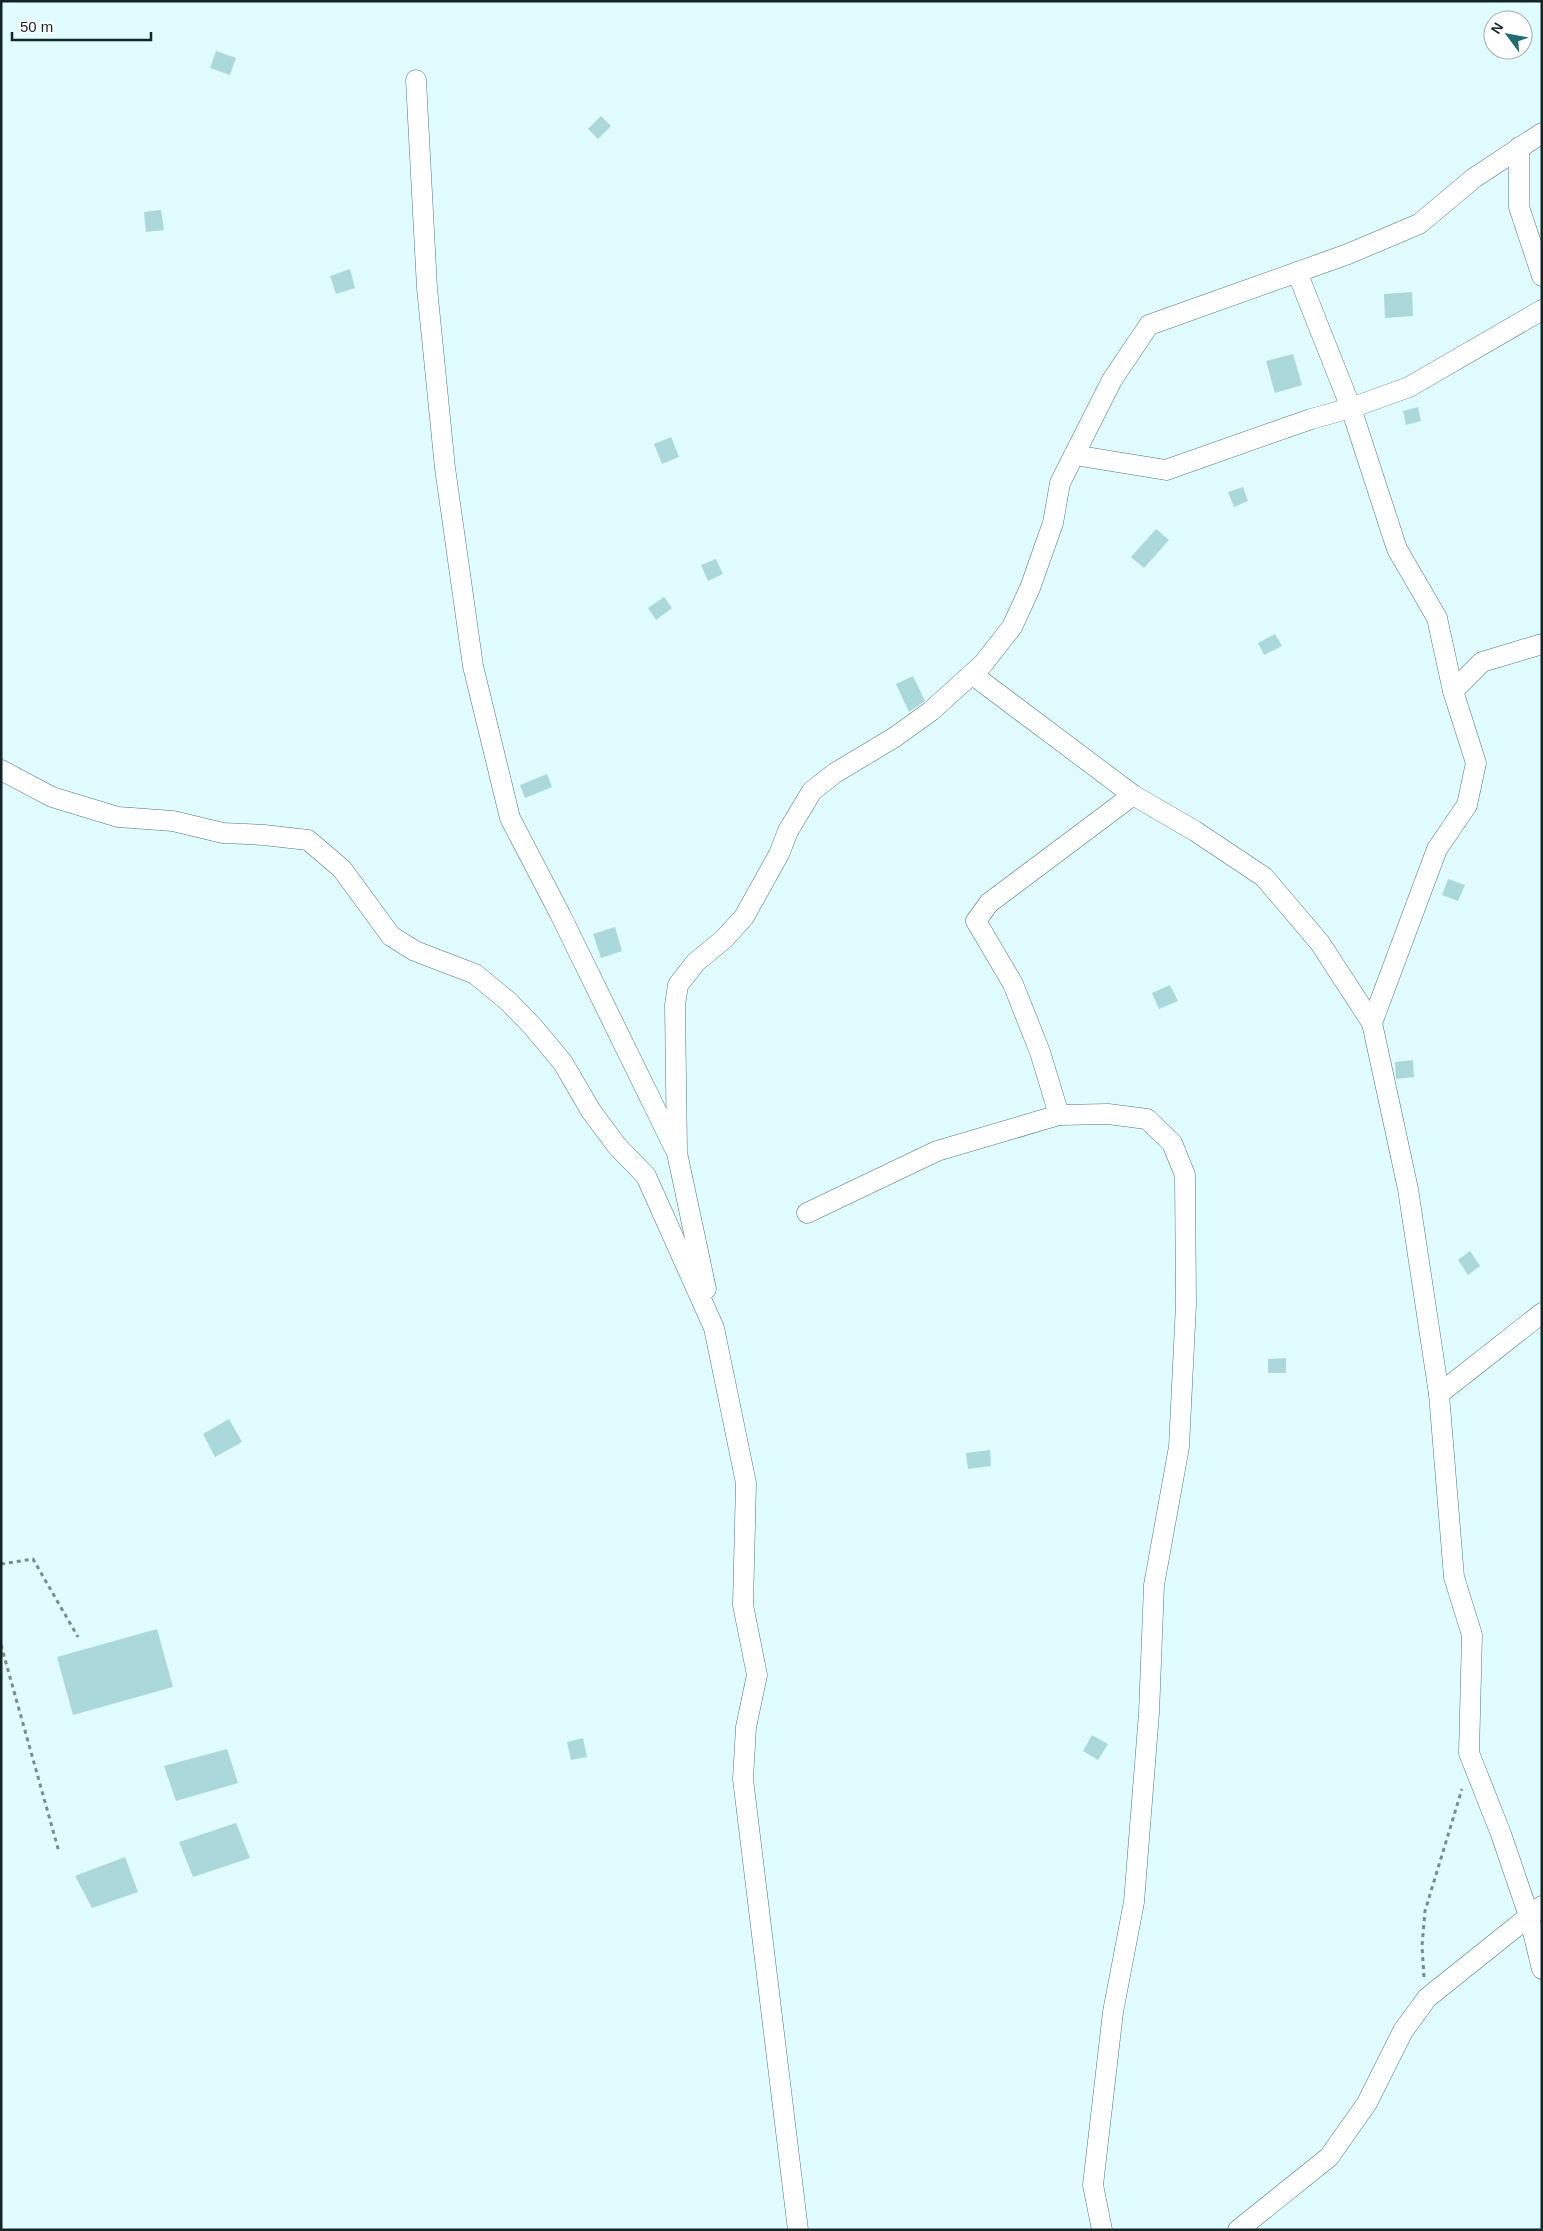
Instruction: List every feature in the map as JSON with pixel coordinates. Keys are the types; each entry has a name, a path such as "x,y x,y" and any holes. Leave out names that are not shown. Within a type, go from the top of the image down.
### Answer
{"street":[{"path":"416,80 427,288 445,468 473,666 510,818 560,914 677,1153"},
{"path":"798,2230 743,1779 746,1726 757,1674 743,1604 746,1483 677,1153 675,1005 678,985 696,962 724,938 744,917 779,854 788,831 812,791 835,773 902,732 931,711 973,675 1012,627 1027,596 1053,523 1060,483 1112,380 1149,325 1348,254 1420,224 1474,178 1542,133"},
{"path":"1519,147 1519,207 1542,276"},
{"path":"1297,272 1351,408 1397,549 1436,618 1453,691 1476,763 1466,805 1437,849 1372,1023"},
{"path":"1074,455 1166,470 1409,387 1542,310"},
{"path":"1453,691 1482,662 1542,644"},
{"path":"973,675 1132,794 1195,832 1264,878 1320,943 1372,1023 1408,1189 1440,1394 1454,1578 1472,1635 1470,1757 1500,1834 1535,1911 1542,1969"},
{"path":"1,770 52,797 118,817 173,821 223,833 264,834 308,840 342,869 391,936 414,951 475,974 508,1002 540,1035 563,1063 596,1118 616,1146 646,1176 714,1328"},
{"path":"1058,1115 1040,1052 1013,984 976,921 989,903 1132,794"},
{"path":"807,1213 938,1151 1058,1115 1108,1114 1147,1120 1172,1143 1185,1175 1186,1304 1179,1447 1154,1585 1149,1713 1134,1902 1113,2012 1093,2184 1102,2230"},
{"path":"1440,1394 1542,1313"},
{"path":"1238,2230 1329,2157 1367,2103 1403,2031 1427,1998 1535,1911"}],"path":[{"path":"1,1564 34,1559 78,1637"},
{"path":"1,1645 59,1852"},
{"path":"1427,1998 1422,1946 1424,1911 1460,1797 1470,1757"}],"building":[{"path":"216,51 236,58 230,75 210,68"},
{"path":"601,116 611,126 598,139 588,129"},
{"path":"161,210 164,230 146,232 144,212"},
{"path":"350,269 355,288 336,294 330,276"},
{"path":"1412,292 1413,316 1385,318 1384,294"},
{"path":"1293,354 1302,385 1275,393 1266,361"},
{"path":"1418,407 1421,421 1406,425 1403,411"},
{"path":"671,437 679,457 662,464 654,444"},
{"path":"1243,487 1248,501 1234,507 1228,492"},
{"path":"1156,529 1169,540 1144,568 1131,557"},
{"path":"716,559 723,574 708,581 701,565"},
{"path":"664,597 672,608 656,620 648,608"},
{"path":"1275,634 1282,646 1264,655 1258,643"},
{"path":"913,676 925,701 909,712 896,684"},
{"path":"547,774 552,787 525,798 520,785"},
{"path":"1448,879 1465,885 1458,901 1442,895"},
{"path":"615,927 622,951 601,958 593,934"},
{"path":"1170,985 1178,1001 1159,1009 1152,993"},
{"path":"1413,1060 1414,1077 1396,1079 1395,1062"},
{"path":"1470,1251 1480,1266 1468,1275 1458,1260"},
{"path":"1286,1358 1286,1373 1268,1373 1268,1359"},
{"path":"229,1419 242,1442 215,1457 203,1434"},
{"path":"990,1450 991,1466 968,1469 966,1453"},
{"path":"157,1629 173,1687 73,1715 57,1657"},
{"path":"1092,1735 1108,1744 1098,1760 1083,1751"},
{"path":"583,1738 587,1757 571,1760 567,1742"},
{"path":"227,1749 238,1783 176,1801 164,1766"},
{"path":"236,1823 250,1858 193,1877 179,1842"},
{"path":"125,1857 138,1892 92,1908 75,1876"}]}
